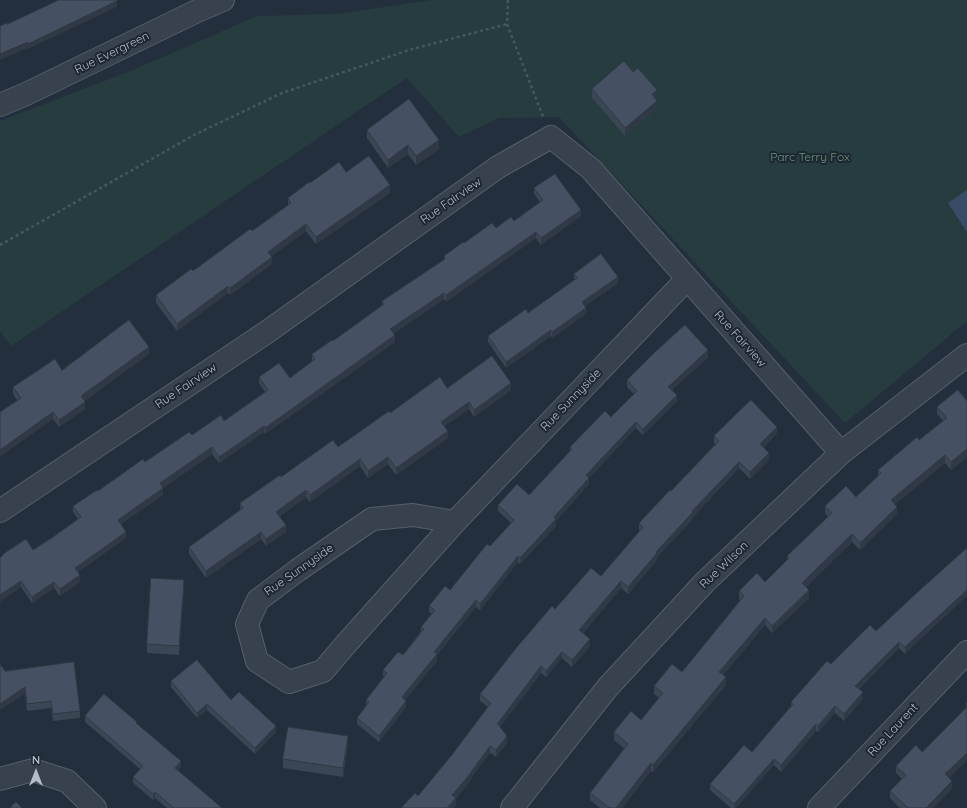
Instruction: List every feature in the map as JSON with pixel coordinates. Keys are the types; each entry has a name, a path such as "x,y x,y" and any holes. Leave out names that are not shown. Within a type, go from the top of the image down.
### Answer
{"street":[{"name":"Rue Evergreen","path":"0,105 223,0"},
{"name":"Rue Fairview","path":"0,511 266,332 498,167 551,137 591,170 841,453"},
{"name":"Rue Sunnyside","path":"455,522 413,515 372,520 298,570 258,600 247,624 257,661 289,682 323,671 455,522 687,279"},
{"name":"Rue Wilson","path":"512,808 608,687 705,582 841,453 967,355"},
{"name":"Rue Laurent","path":"819,808 967,652"},
{"path":"0,779 34,770 67,781 95,808"}],"path":[{"path":"508,0 507,24 551,137"},
{"path":"0,245 194,135 282,93 409,50 507,24"}],"green space":[{"name":"Parc Terry Fox","path":"431,0 967,0 967,321 845,423 559,117 499,118 459,137 407,78 11,346 0,331 0,121 133,70 257,16 337,14"}],"water":[{"path":"967,190 967,232 948,203"}],"building":[{"path":"59,0 117,1 28,44 28,42 0,54 0,26"},
{"path":"624,61 633,72 638,68 657,90 652,94 657,101 625,128 592,89"},
{"path":"409,99 439,140 416,156 408,145 388,160 367,130"},
{"path":"369,156 390,185 316,237 306,224 268,252 272,257 230,288 228,286 177,324 156,295 191,269 193,271 250,229 252,231 291,203 288,198 339,162 346,172"},
{"path":"555,174 581,210 541,238 536,232 446,295 444,293 390,329 395,335 265,428 264,426 219,457 212,447 160,483 163,488 118,520 126,532 75,568 80,575 60,589 54,582 32,597 21,581 0,595 0,558 3,554 26,539 33,550 81,517 73,506 97,490 98,491 143,459 145,462 189,432 192,435 221,415 224,421 268,390 259,377 279,363 290,378 315,359 312,354 332,340 333,341 384,304 382,301 445,259 444,256 463,242 464,243 492,223 496,228 511,217 514,221 543,200 534,188"},
{"path":"601,254 618,277 582,302 586,308 552,332 551,330 506,362 488,336 526,309 528,313 577,278 574,274"},
{"path":"129,320 149,347 81,396 85,402 59,420 53,412 0,450 0,412 21,398 13,387 55,359 62,370"},
{"path":"685,325 708,350 668,387 677,395 643,429 636,422 586,475 589,478 554,517 556,519 520,558 518,556 480,604 476,600 434,652 437,654 402,697 406,701 379,736 357,718 369,702 366,700 387,673 383,670 398,652 403,655 424,629 421,627 435,610 429,606 445,586 450,590 487,544 490,546 514,520 498,505 517,484 529,495 572,449 570,447 605,411 611,417 637,391 627,380"},
{"path":"492,356 511,383 474,410 469,402 441,422 448,431 396,468 388,457 368,471 360,459 310,495 306,490 276,512 286,525 266,539 261,532 206,571 189,547 243,508 240,503 280,475 281,477 333,440 338,447 389,411 390,413 440,377 447,388"},
{"path":"958,390 967,401 967,449 951,462 945,455 891,500 897,507 860,543 852,534 802,583 809,590 772,626 765,618 719,672 726,677 653,765 651,763 616,808 610,808 590,793 628,744 614,732 631,711 641,720 663,693 654,686 672,664 682,672 744,596 739,591 757,573 765,582 789,558 787,556 832,513 825,506 846,486 856,497 881,473 878,470 917,437 919,440 947,418 937,407"},
{"path":"751,400 777,427 760,444 769,453 750,472 739,462 692,511 693,512 656,552 657,553 628,587 621,581 579,630 590,639 572,660 562,652 546,671 541,666 497,723 507,736 496,750 490,746 471,773 452,795 456,798 447,808 401,808 415,793 418,796 451,756 491,703 480,694 552,606 555,609 591,568 601,576 643,527 639,523 719,441 714,436"},
{"path":"967,548 967,590 905,647 899,642 855,686 863,692 844,714 835,706 818,726 816,724 781,765 774,759 734,804 710,784 744,745 752,752 793,704 791,702 827,661 831,664 870,625 876,631"},
{"path":"151,578 184,580 179,646 147,644"},
{"path":"197,660 231,700 239,692 276,726 255,748 207,704 197,713 171,681"},
{"path":"74,662 80,711 53,714 51,701 27,704 25,687 0,704 0,664 5,671"},
{"path":"104,694 181,761 175,768 222,808 174,808 155,792 153,794 133,777 143,766 85,716"},
{"path":"967,707 967,753 945,774 952,781 926,808 908,808 890,791 906,775 896,766 916,745 922,752"},
{"path":"288,727 348,736 343,768 283,759"},
{"path":"16,802 22,808 10,808"}]}
